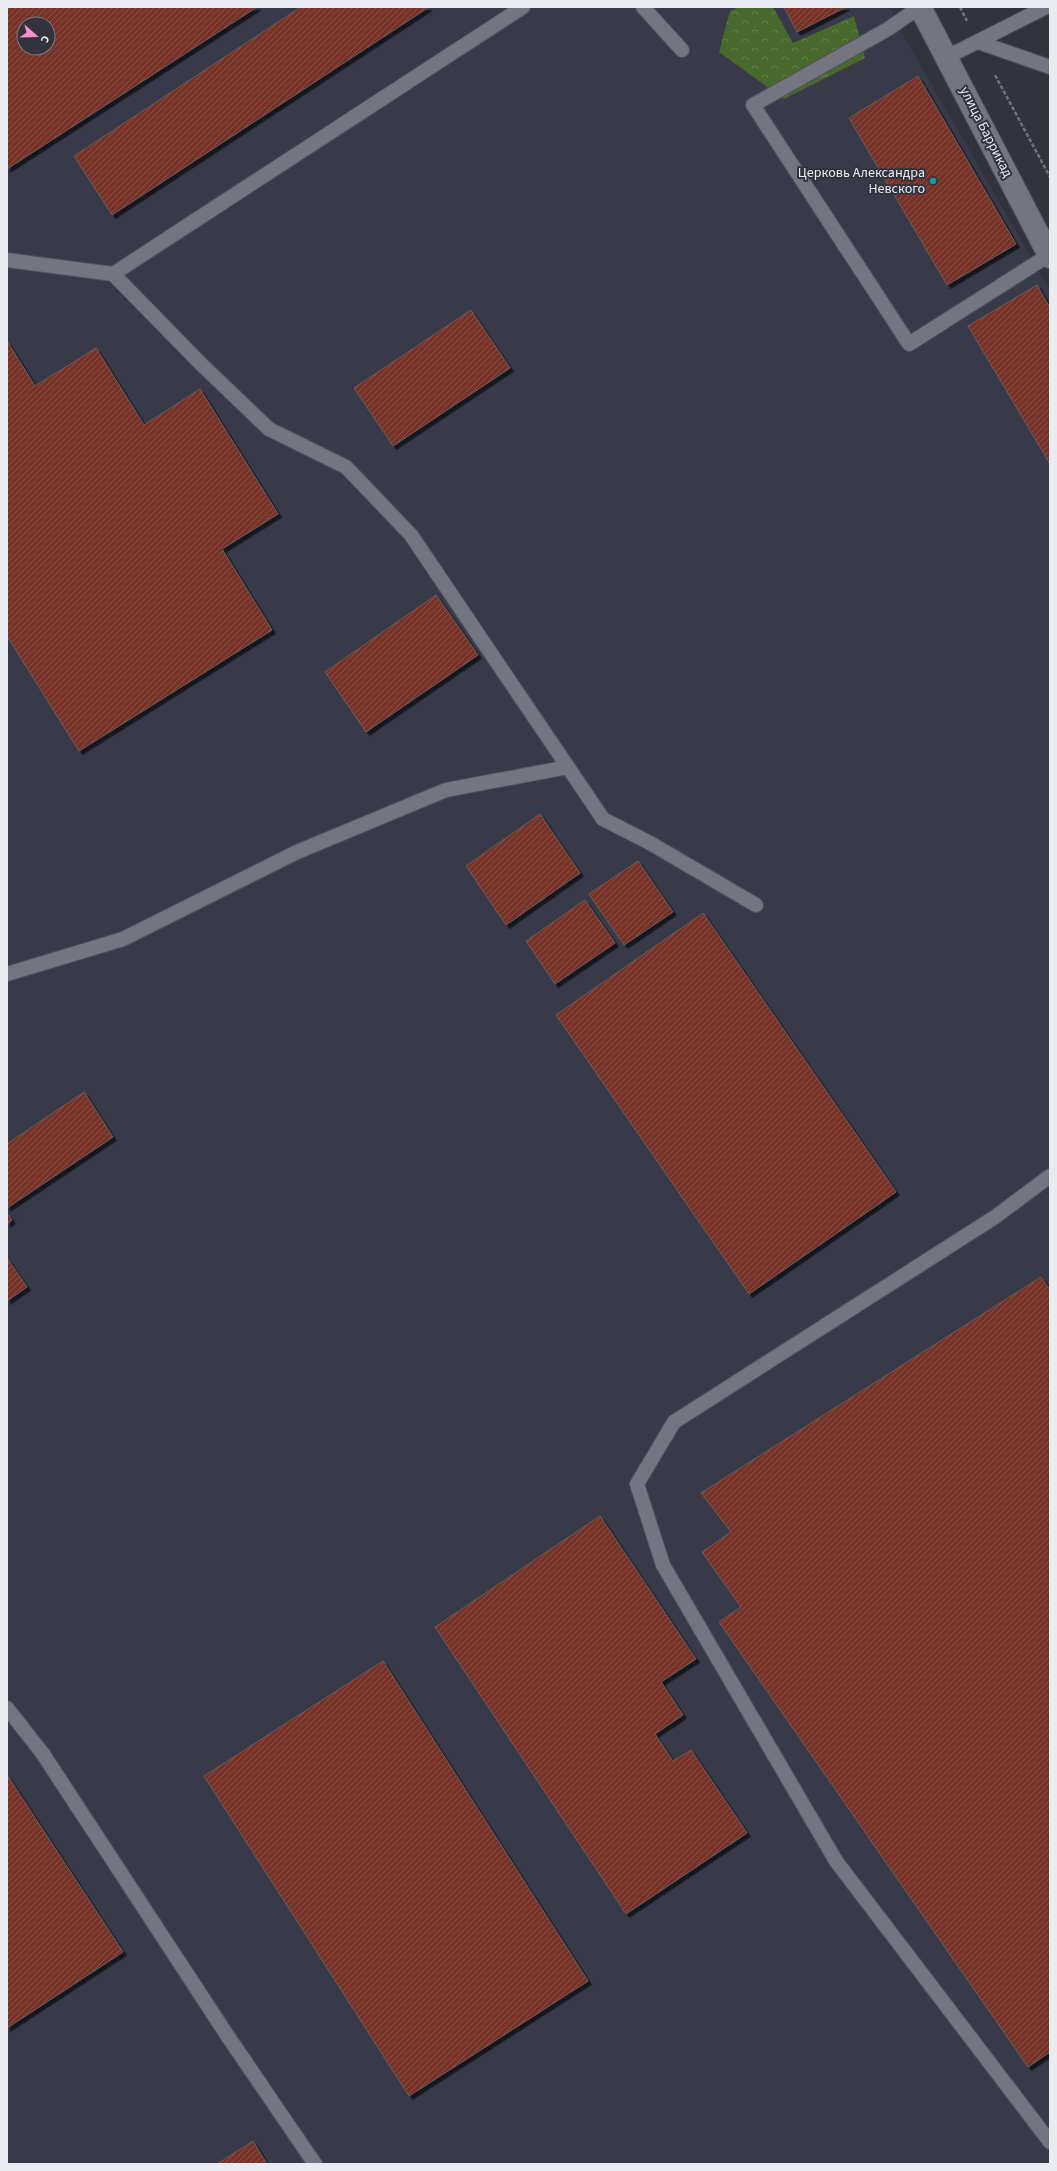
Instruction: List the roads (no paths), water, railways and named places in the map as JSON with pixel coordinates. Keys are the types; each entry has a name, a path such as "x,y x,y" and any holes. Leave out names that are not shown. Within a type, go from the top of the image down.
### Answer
{"street":[{"name":"улица Баррикад","path":"920,7 1050,256"}],"lane":[{"path":"113,274 523,7"},
{"path":"643,7 682,50"},
{"path":"920,7 888,29 753,104 909,344 1050,256"},
{"path":"947,57 1046,7"},
{"path":"978,42 1050,67"},
{"path":"7,260 113,274 201,364 269,429 346,466 412,535 603,819 650,844 756,905"},
{"path":"7,974 123,939 297,852 446,790 568,768"},
{"path":"1050,1176 995,1217 674,1422 637,1484 663,1565 836,1861 1050,2142"},
{"path":"7,1708 43,1754 227,2035 315,2164"}],"place":[{"name":"Церковь Александра Невского","path":"933,181"}]}
